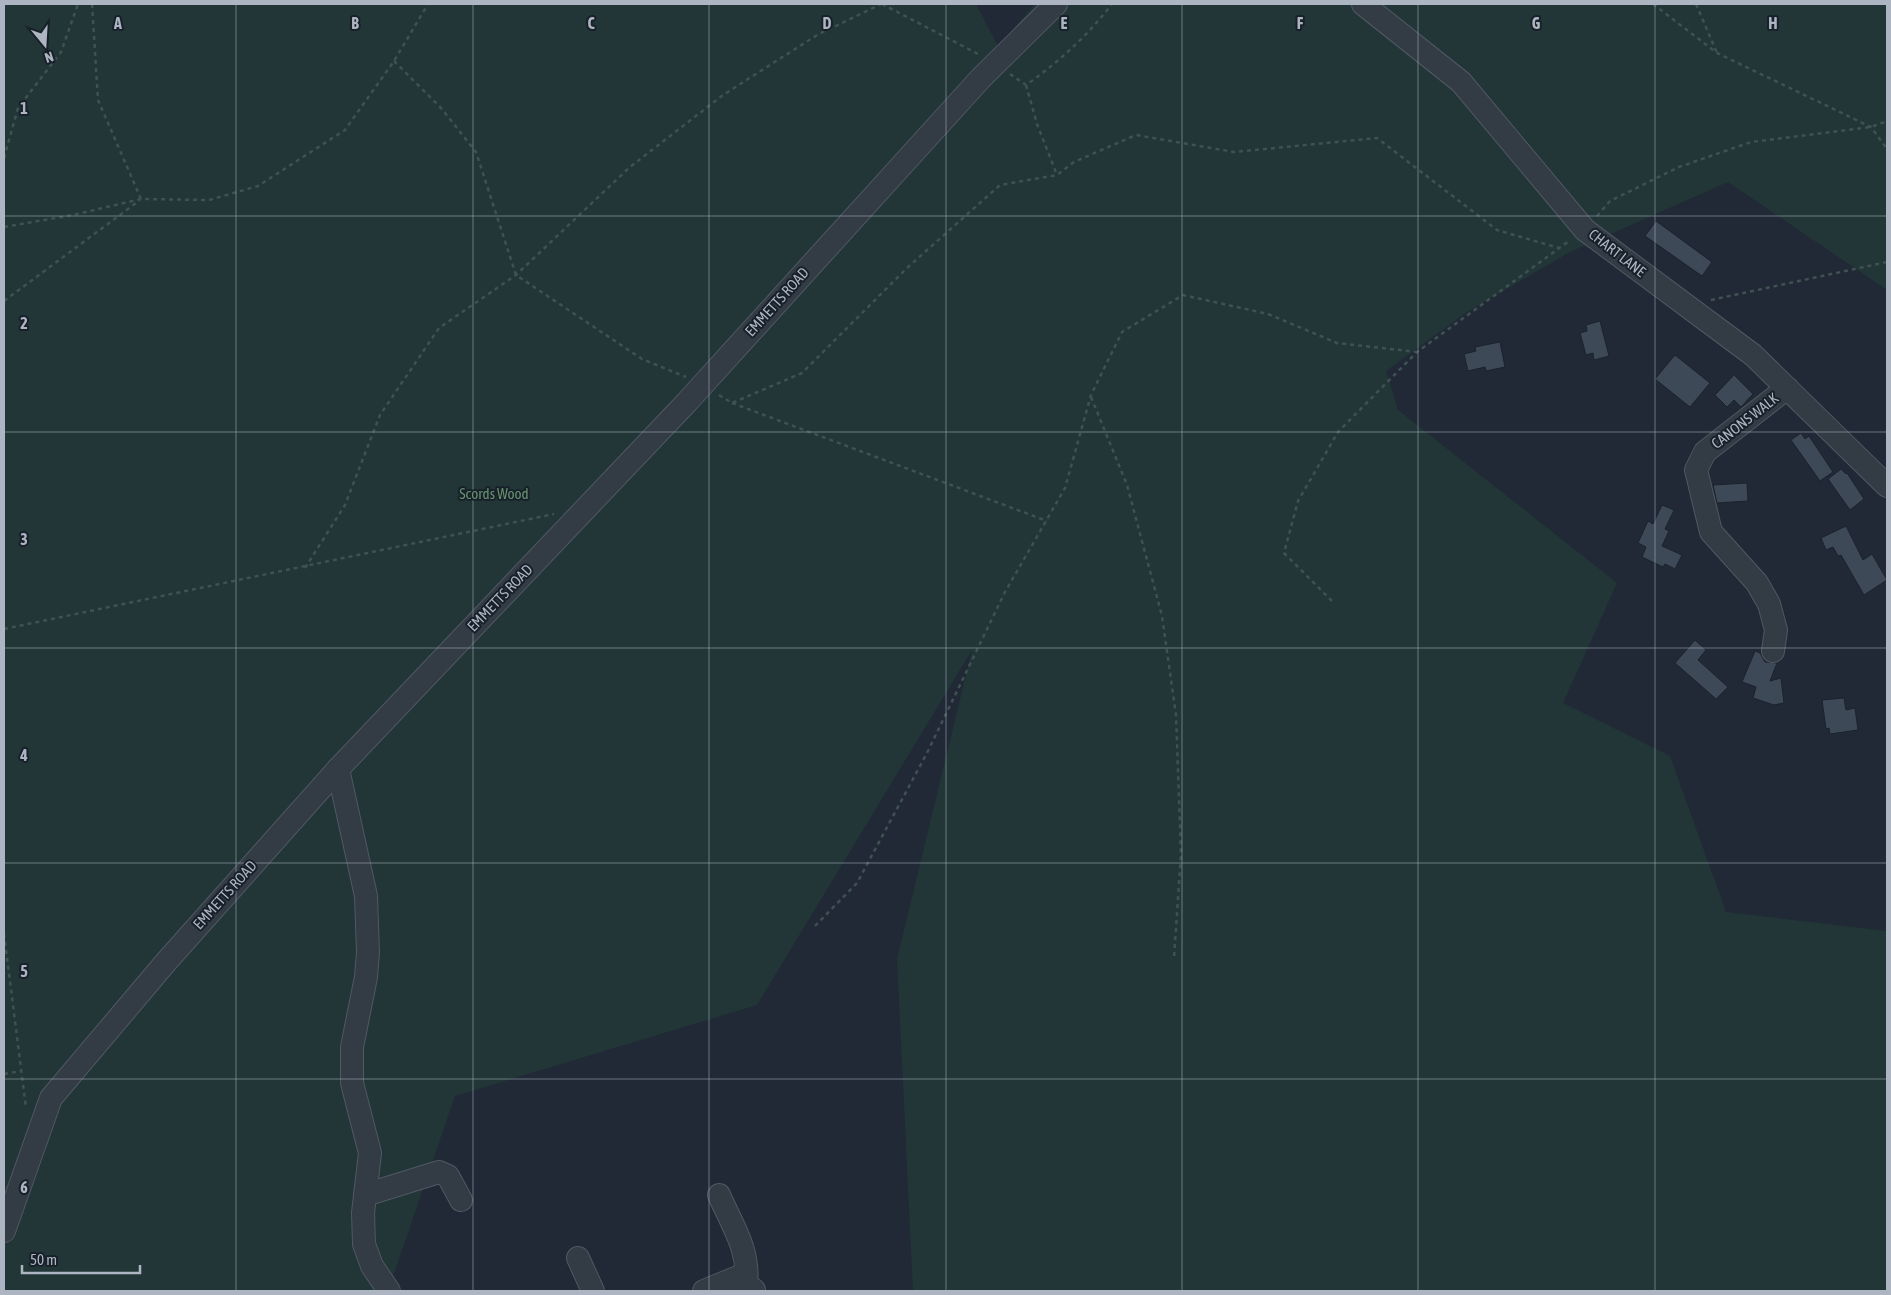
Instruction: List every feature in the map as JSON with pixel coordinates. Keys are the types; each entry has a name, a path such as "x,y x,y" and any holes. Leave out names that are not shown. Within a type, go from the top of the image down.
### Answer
{"street":[{"name":"EMMETTS ROAD","path":"4,1231 51,1098 166,962 338,769 703,384 995,64 1056,4"},
{"name":"CHART LANE","path":"1363,4 1461,82 1585,230 1753,355 1887,486"},
{"name":"CANONS WALK","path":"1773,651 1776,630 1769,604 1757,583 1711,532 1696,470 1705,452 1787,388"},
{"path":"338,769 366,896 368,952 366,977 352,1047 352,1083 370,1153 365,1195 364,1244 372,1266 389,1291"},
{"path":"365,1195 439,1172 448,1176 461,1200"},
{"path":"719,1195 745,1252 750,1287"},
{"path":"578,1258 593,1291"},
{"path":"704,1291 738,1277 750,1287"}],"path":[{"path":"4,158 18,108 61,52 78,4"},
{"path":"92,4 98,100 141,199"},
{"path":"4,227 73,215 141,199 209,200 258,186 345,130 394,61 428,4"},
{"path":"305,568 345,505 380,415 439,328 516,275 630,167 723,95 817,35 881,4 995,64 1026,85 1037,124 1057,175"},
{"path":"1026,85 1051,68 1088,34 1112,4"},
{"path":"1653,4 1717,53 1871,127 1887,149"},
{"path":"1696,4 1717,53"},
{"path":"394,61 441,108 476,152 516,275 642,359 703,384 732,403 1047,520"},
{"path":"1585,230 1610,201 1679,166 1751,142 1871,127 1887,121"},
{"path":"732,403 802,373 906,268 1000,185 1057,175 1074,162 1136,135 1234,152 1377,138 1497,230 1559,248 1417,352 1338,432 1298,501 1284,553 1332,601"},
{"path":"4,301 141,199"},
{"path":"1685,306 1887,262"},
{"path":"815,926 857,883 927,753 1005,592 1065,488 1090,395 1122,332 1183,295 1268,314 1337,343 1417,352"},
{"path":"1090,395 1127,484 1162,616 1176,715 1181,854 1174,958"},
{"path":"4,630 587,507"},
{"path":"4,934 27,1113 38,1133"},
{"path":"4,1074 21,1071"}],"green space":[{"name":"Scords Wood","path":"4,4 976,4 998,46 1035,4 1887,4 1887,290 1728,182 1570,252 1467,312 1386,371 1398,410 1617,583 1563,703 1670,756 1726,912 1887,931 1887,1291 913,1291 897,959 972,650 757,1005 455,1096 388,1291 4,1291"}],"building":[{"path":"1656,221 1712,262 1702,276 1645,236"},
{"path":"1600,321 1609,356 1594,360 1593,353 1586,355 1580,333 1587,331 1586,325"},
{"path":"1500,342 1505,367 1486,371 1485,367 1468,371 1464,354 1476,351 1475,347"},
{"path":"1675,355 1710,383 1690,407 1655,379"},
{"path":"1734,375 1753,394 1741,407 1734,400 1727,407 1715,395"},
{"path":"1801,433 1805,439 1809,436 1833,472 1820,481 1791,440"},
{"path":"1841,469 1847,473 1864,499 1850,510 1828,479"},
{"path":"1747,483 1748,501 1717,503 1713,485"},
{"path":"1662,505 1674,510 1665,529 1669,531 1662,546 1682,555 1675,569 1665,564 1663,567 1642,557 1646,547 1638,543 1648,521 1653,524"},
{"path":"1846,526 1863,560 1872,554 1887,580 1864,595 1841,555 1838,556 1833,547 1826,550 1821,538"},
{"path":"1695,640 1706,650 1698,660 1728,687 1716,699 1675,663"},
{"path":"1755,651 1760,653 1765,662 1777,663 1770,681 1781,678 1784,703 1774,705 1753,698 1756,687 1742,682"},
{"path":"1844,698 1846,710 1855,708 1858,730 1830,734 1829,728 1826,729 1822,700"}]}
